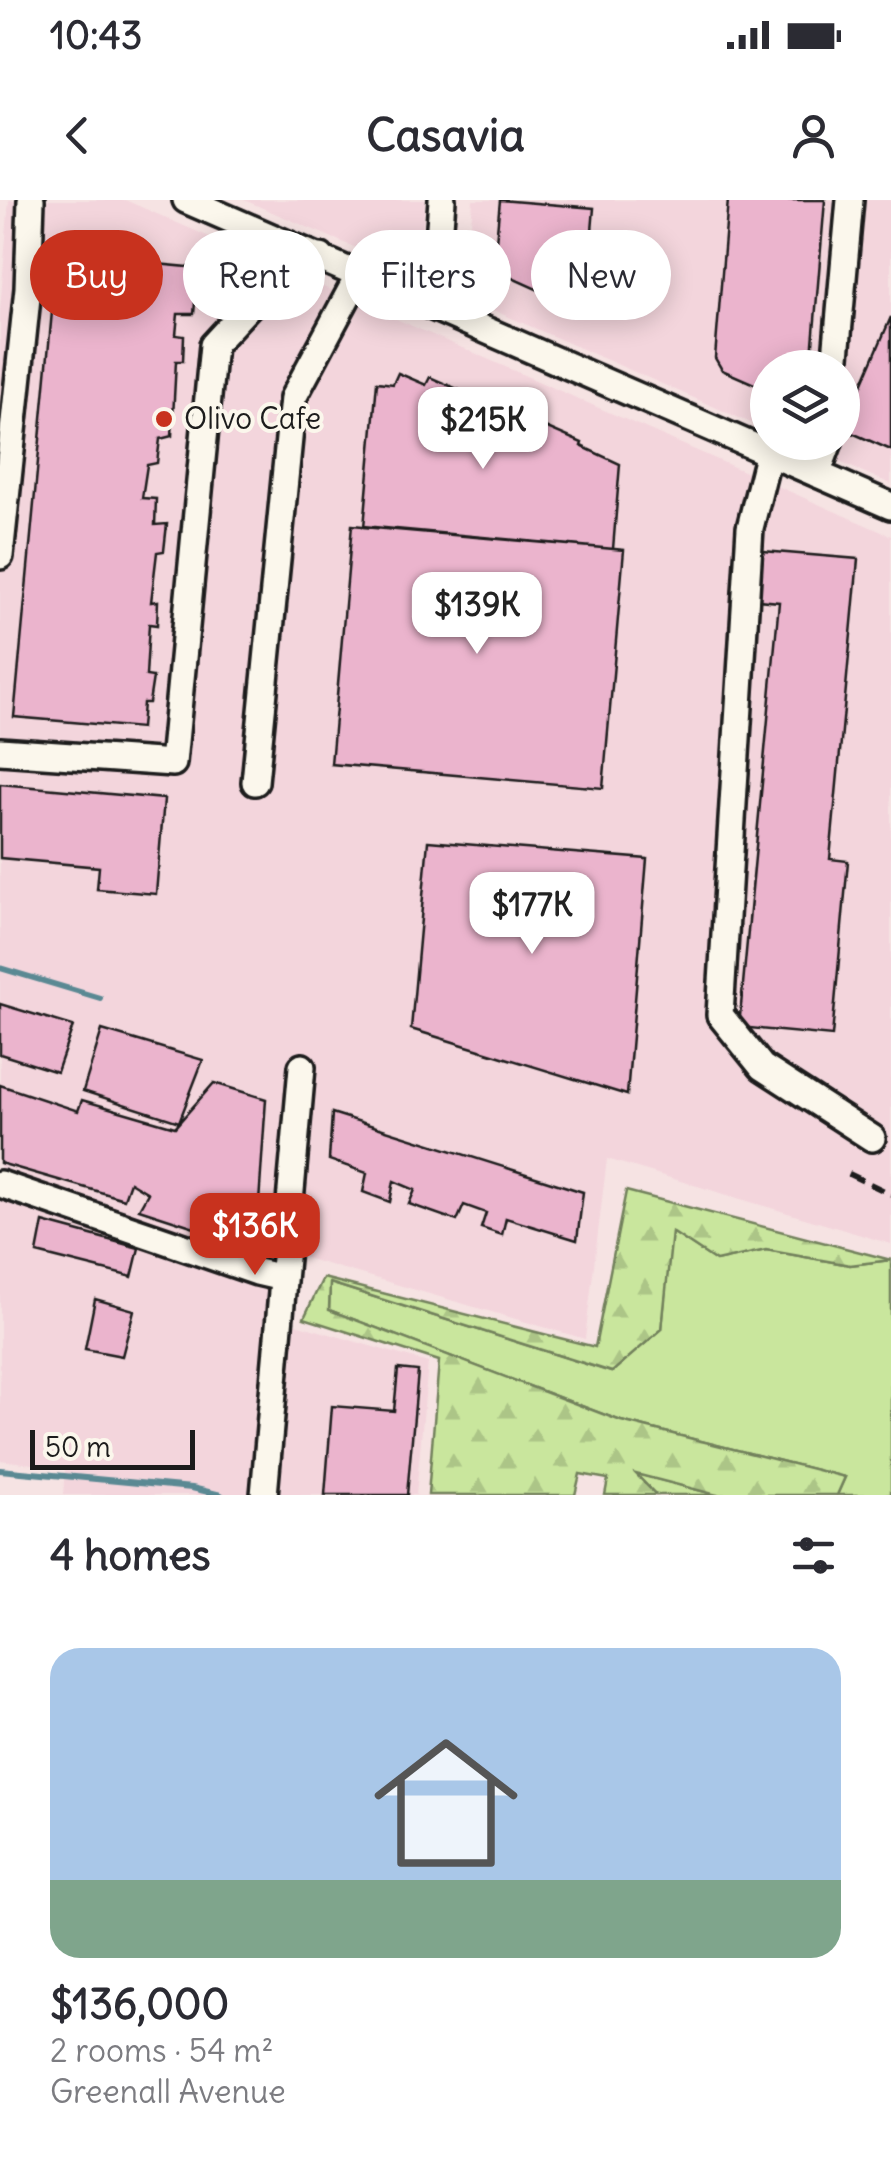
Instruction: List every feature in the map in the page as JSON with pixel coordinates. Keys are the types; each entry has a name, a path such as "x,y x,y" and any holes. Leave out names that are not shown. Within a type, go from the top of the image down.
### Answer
{"street":[{"path":"0,556 28,288 32,200"},
{"path":"186,200 257,230"},
{"path":"440,230 442,200"},
{"path":"837,350 850,200"},
{"path":"255,782 293,398 345,302"},
{"path":"0,752 174,762 213,345 236,320"},
{"path":"465,320 750,444"},
{"path":"767,460 750,528 720,1015 762,1067 872,1138"},
{"path":"786,460 891,506"},
{"path":"817,474 822,460"},
{"path":"264,1495 302,1066"},
{"path":"0,1184 282,1278"}],"shaded area":[{"path":"9,200 125,200 193,230 183,230 183,320 325,320 325,288 345,297 345,320 399,320 891,536 891,1244 607,1159 585,1339 295,1255 254,1495 63,1495 65,1468 0,1460 0,310"},
{"path":"244,200 425,200 422,230 345,230 345,243 325,235 325,230 314,230"},
{"path":"473,200 891,200 891,484 835,460 860,460 860,350 750,350 750,423 511,318 511,230 471,230"},
{"path":"289,1322 428,1363 416,1495 275,1495"}],"green space":[{"path":"626,1191 891,1260 850,1265 766,1250 716,1261 672,1232 662,1329 612,1372 330,1283 329,1310 621,1421 845,1477 837,1495 717,1495 636,1474 656,1495 605,1495 608,1479 580,1474 575,1495 428,1495 439,1361 304,1318 323,1278 595,1347"},
{"path":"671,1231 716,1261 766,1250 850,1265 891,1260 891,1495 837,1495 845,1477 621,1421 329,1310 330,1283 611,1372 662,1329"},
{"path":"634,1473 717,1495 656,1495"}],"building":[{"path":"500,200 594,208 592,230 531,230 531,287 511,278 511,230 497,230"},
{"path":"728,200 825,200 812,350 750,350 750,382 722,370 715,358"},
{"path":"163,265 183,267 183,314 178,314 176,335 184,336 183,361 176,361 172,436 160,439 157,463 147,465 142,498 156,499 155,525 167,524 164,551 157,552 151,602 158,601 157,625 149,624 146,676 153,677 149,703 143,703 141,728 14,717 51,320 163,320"},
{"path":"891,317 891,450 860,436 860,389"},
{"path":"398,373 426,385 430,377 582,443 581,446 620,464 613,549 364,527 377,382 393,384"},
{"path":"352,525 624,550 603,788 331,764"},
{"path":"763,551 858,559 830,859 848,861 832,1036 739,1027 779,602 758,600"},
{"path":"0,784 164,799 156,894 97,889 99,867 0,858"},
{"path":"428,841 647,859 627,1095 411,1029"},
{"path":"0,1004 73,1026 57,1072 0,1054"},
{"path":"102,1030 203,1060 179,1122 83,1091"},
{"path":"214,1083 266,1099 256,1247 139,1209 148,1193 130,1182 124,1199 0,1163 0,1085 78,1111 82,1100 175,1127"},
{"path":"332,1113 583,1192 577,1240 506,1218 502,1235 481,1228 486,1213 464,1205 457,1221 409,1204 415,1190 394,1181 390,1202 363,1192 367,1173 329,1160"},
{"path":"43,1222 139,1248 132,1277 37,1253"},
{"path":"95,1299 134,1310 122,1356 85,1349"},
{"path":"398,1369 418,1371 407,1495 325,1495 332,1406 394,1411"}],"waterway":[{"path":"0,968 100,998"},
{"path":"0,1470 192,1488 221,1495"}],"railway":[{"path":"849,1174 891,1194"}],"place":[{"name":"Olivo Cafe","path":"164,419"}]}
